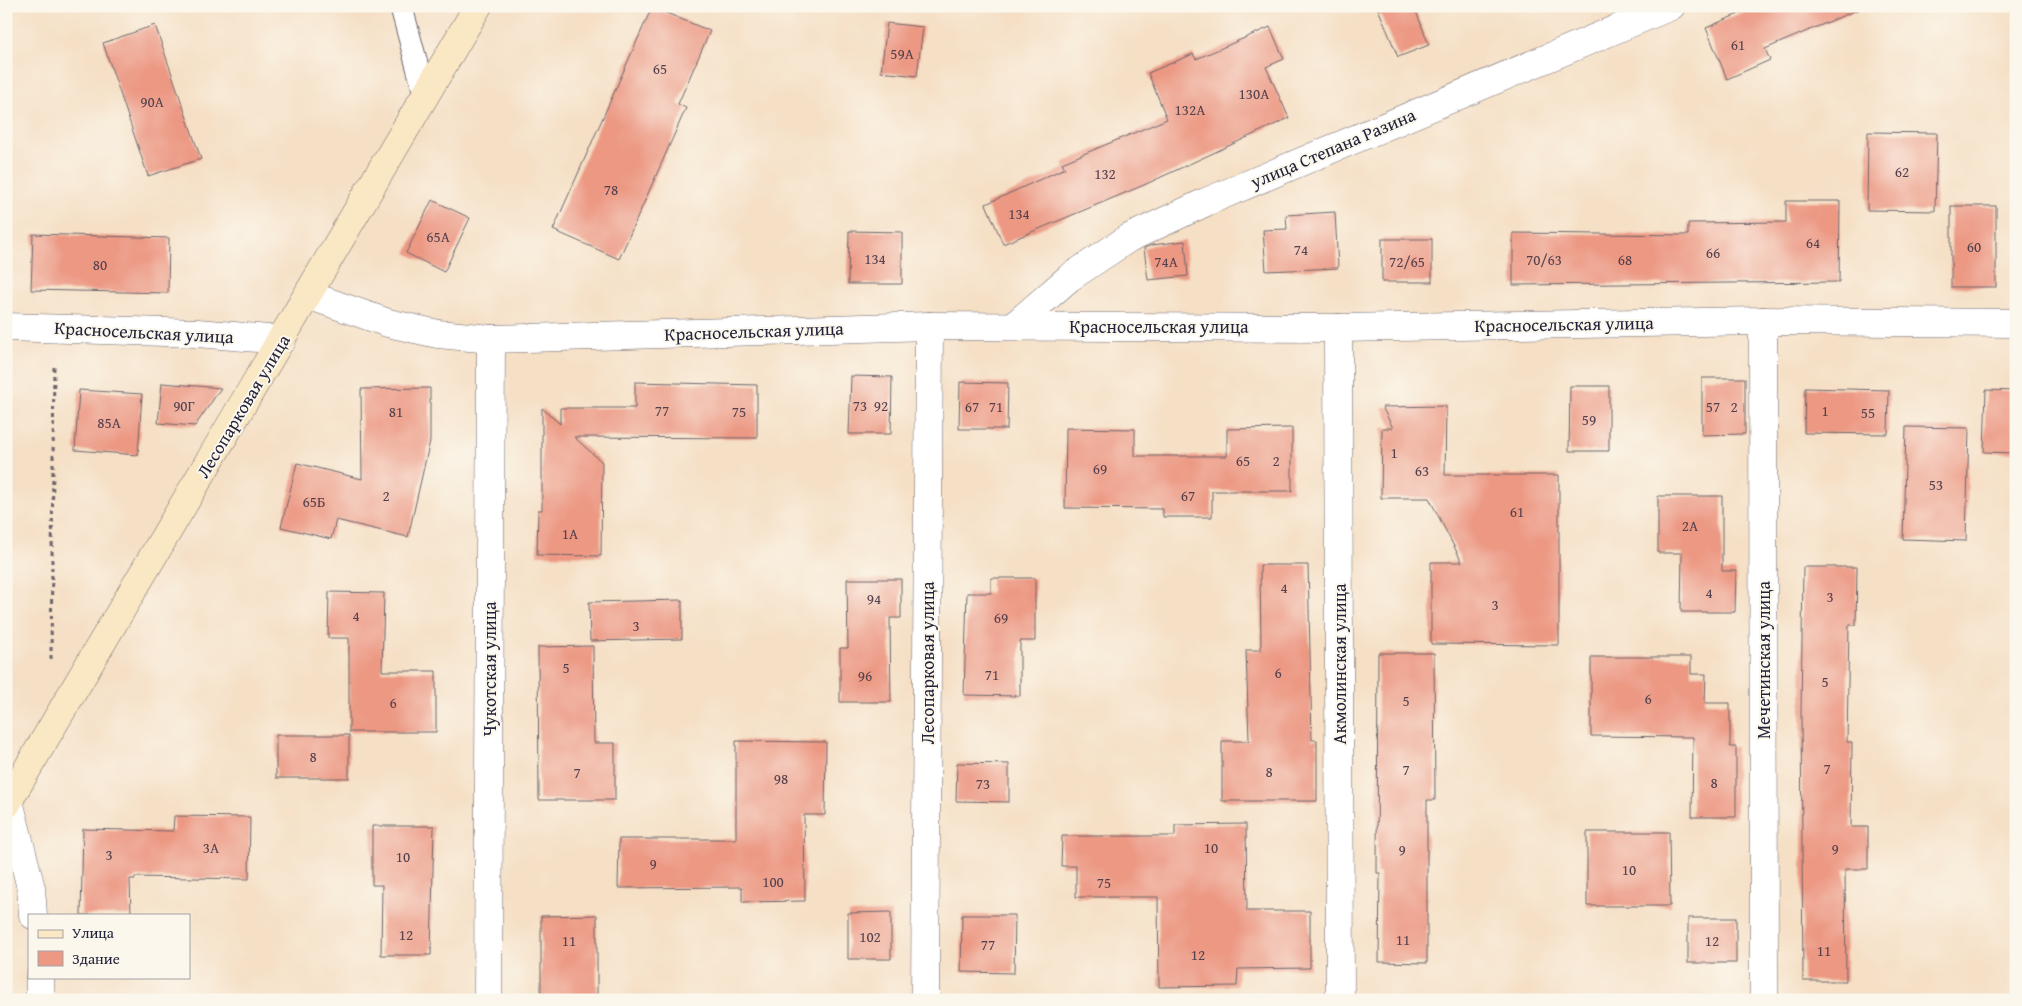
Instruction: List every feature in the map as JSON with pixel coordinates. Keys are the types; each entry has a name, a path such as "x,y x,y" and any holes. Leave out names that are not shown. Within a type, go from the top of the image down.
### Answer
{"street":[{"name":"Лесопарковая улица","path":"8,803 478,6"},
{"name":"улица Степана Разина","path":"1015,326 1069,278 1129,238 1206,202 1671,6"},
{"name":"Красносельская улица","path":"308,295 388,323 438,334 491,339 929,326 1338,328 1763,321 2016,323"},
{"name":"Мечетинская улица","path":"1763,321 1764,1000"},
{"name":"Лесопарковая улица","path":"925,1000 929,326"},
{"name":"Красносельская улица","path":"6,327 54,327 197,333 282,340"},
{"name":"Акмолинская улица","path":"1338,328 1340,1000"},
{"name":"Чукотская улица","path":"488,1000 491,339"},
{"path":"8,803 30,888 33,914"},
{"path":"40,978 40,1000"}],"lane":[{"path":"402,6 424,96"}],"path":[{"path":"51,662 54,327"}],"building":[{"path":"1377,6 1414,6 1429,45 1398,57"},
{"path":"1757,6 1866,6 1765,49 1770,60 1727,79 1706,28"},
{"path":"652,7 710,31 678,104 686,108 619,259 553,230"},
{"path":"887,23 923,27 917,76 881,72"},
{"path":"155,25 201,159 148,176 103,43"},
{"path":"1270,27 1284,59 1266,67 1289,118 1144,185 1003,244 986,204 1065,168 1062,163 1167,119 1148,73 1193,54 1196,59"},
{"path":"1868,132 1937,133 1935,211 1867,210"},
{"path":"432,200 470,218 444,272 406,253"},
{"path":"1786,201 1840,201 1839,282 1513,285 1513,233 1688,235 1688,223 1786,222"},
{"path":"1951,206 1996,206 1996,287 1951,287"},
{"path":"1335,212 1338,268 1266,271 1263,230 1287,229 1286,215"},
{"path":"849,231 902,232 902,284 848,284"},
{"path":"33,234 169,238 168,293 31,290"},
{"path":"1382,239 1432,239 1432,282 1382,282"},
{"path":"1185,241 1188,276 1148,280 1144,248 1152,245"},
{"path":"851,376 892,377 891,434 849,434"},
{"path":"1702,378 1745,378 1745,434 1702,435"},
{"path":"635,382 757,385 757,438 574,437 602,462 601,556 537,555 538,510 542,510 542,408 560,424 560,408 635,408"},
{"path":"960,382 1008,383 1007,429 959,429"},
{"path":"162,383 221,388 195,426 158,423"},
{"path":"1570,386 1609,386 1609,451 1569,451"},
{"path":"430,388 430,441 408,537 336,520 331,539 281,527 297,463 362,479 361,389"},
{"path":"1805,388 1889,390 1888,434 1804,433"},
{"path":"79,390 142,394 138,455 75,450"},
{"path":"1986,390 2016,391 2016,453 1984,452"},
{"path":"1446,406 1445,475 1559,475 1559,645 1431,644 1431,562 1462,562 1429,498 1381,498 1382,428 1393,428 1382,407"},
{"path":"1906,427 1969,428 1966,541 1903,539"},
{"path":"1066,428 1135,429 1135,456 1227,456 1227,429 1292,428 1292,491 1212,491 1212,517 1163,517 1163,509 1065,508"},
{"path":"1658,496 1722,496 1722,571 1736,571 1735,612 1681,612 1682,553 1658,553"},
{"path":"1260,565 1308,565 1312,740 1317,740 1317,801 1222,801 1222,741 1249,741 1246,650 1261,650"},
{"path":"1803,567 1857,567 1856,625 1849,625 1847,742 1852,742 1851,827 1868,827 1868,869 1845,869 1846,981 1803,981 1801,712"},
{"path":"991,578 1035,578 1035,641 1020,641 1020,696 964,695 967,593 991,593"},
{"path":"847,579 901,579 901,618 890,618 891,702 840,702 840,648 848,648"},
{"path":"329,592 384,593 382,671 436,671 436,732 349,732 349,638 328,638"},
{"path":"682,600 682,639 590,641 589,602"},
{"path":"593,646 594,743 615,743 615,800 539,800 538,647"},
{"path":"1378,653 1434,653 1435,800 1427,800 1427,963 1379,962 1380,873 1377,873"},
{"path":"1591,657 1691,657 1691,674 1706,674 1705,703 1730,703 1730,747 1736,747 1736,817 1692,817 1693,737 1591,736"},
{"path":"276,735 349,735 349,778 276,778"},
{"path":"736,741 826,742 825,815 804,815 805,901 742,902 742,887 618,888 619,839 736,839"},
{"path":"957,763 1009,764 1009,802 956,801"},
{"path":"174,816 250,817 249,879 135,877 135,879 130,879 131,914 81,914 83,829 173,831"},
{"path":"1246,824 1247,911 1310,911 1310,968 1238,969 1237,986 1159,987 1158,897 1076,897 1076,866 1061,866 1062,836 1175,836 1175,825"},
{"path":"372,826 434,826 431,955 381,955 382,885 372,885"},
{"path":"1587,832 1669,832 1670,906 1587,906"},
{"path":"891,912 891,959 848,959 848,913"},
{"path":"597,915 597,1000 541,1000 541,916"},
{"path":"962,915 1015,915 1014,973 961,972"},
{"path":"1688,918 1736,918 1736,963 1688,963"}]}
